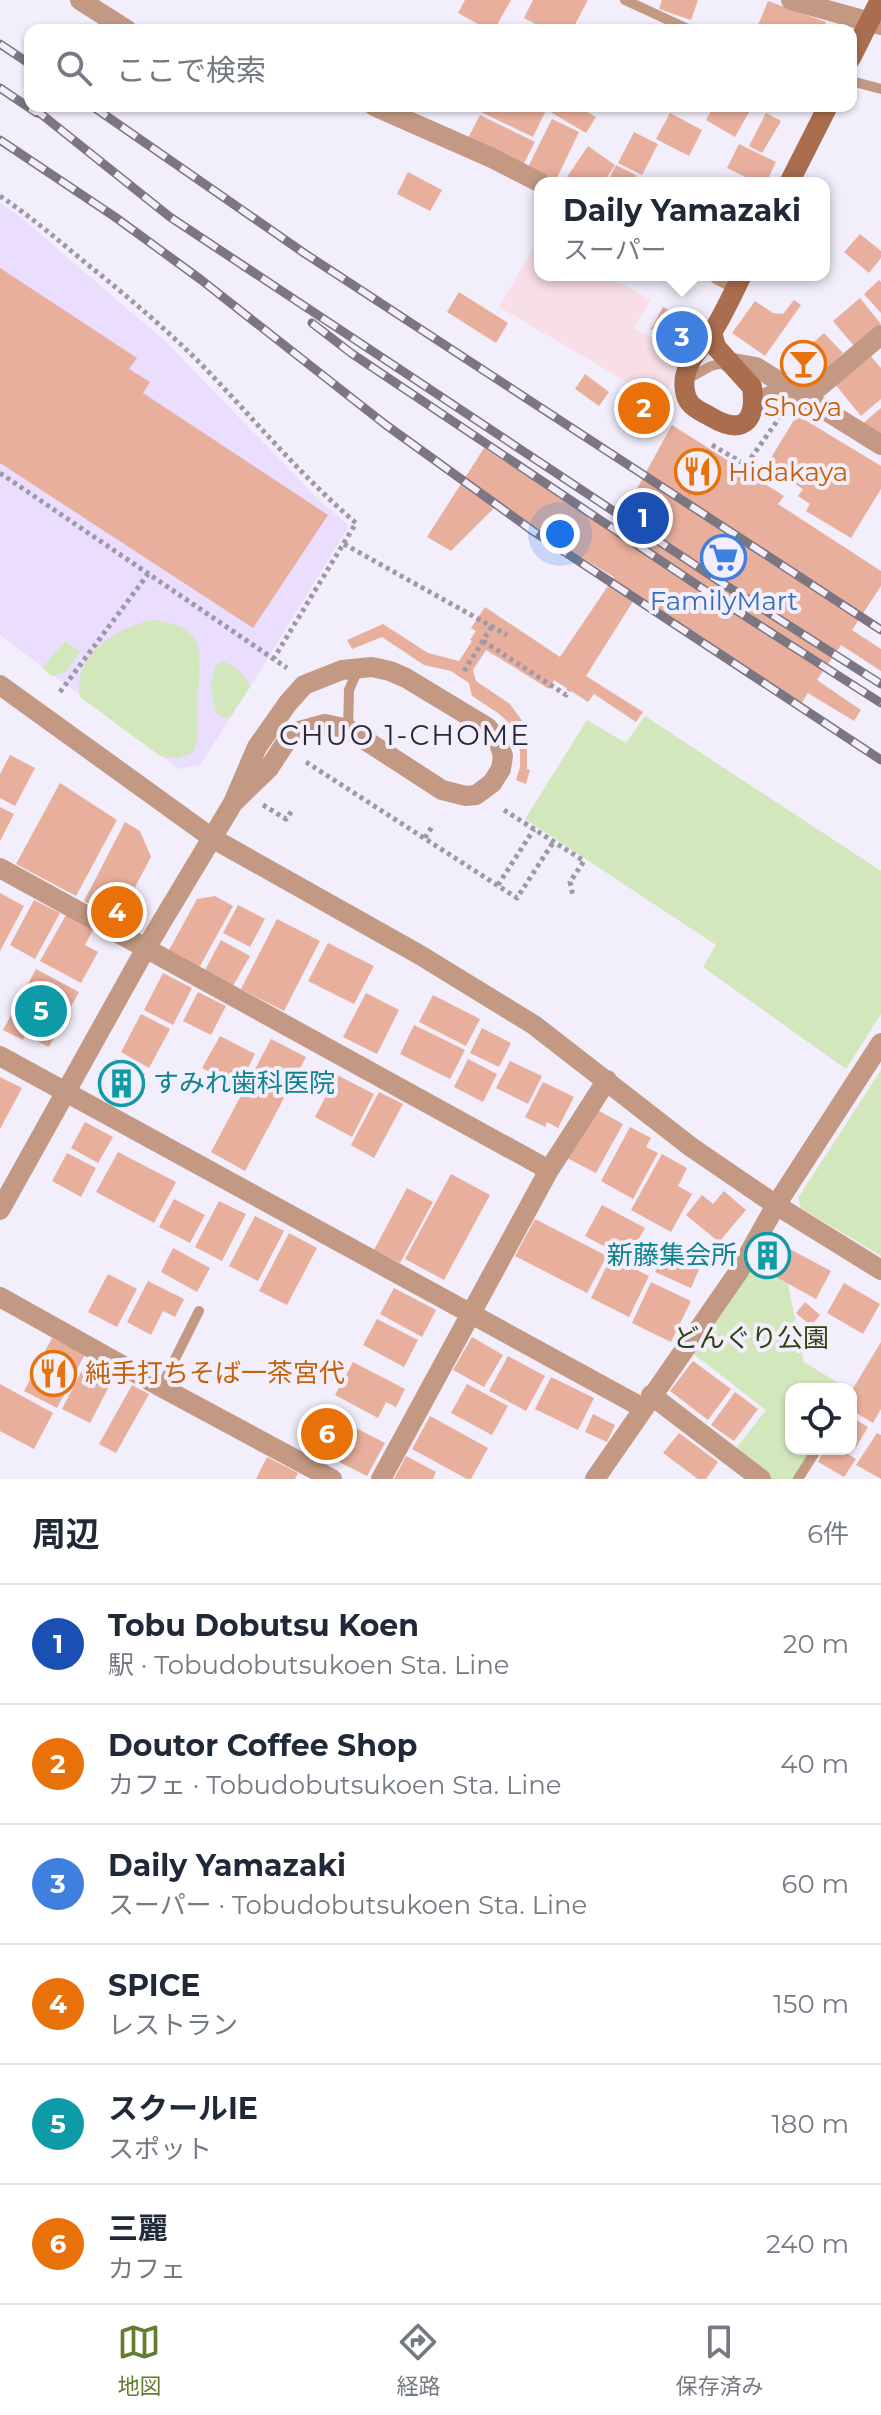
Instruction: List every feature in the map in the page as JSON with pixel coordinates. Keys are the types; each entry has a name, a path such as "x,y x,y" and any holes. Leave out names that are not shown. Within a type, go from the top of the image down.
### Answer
{"main road":[{"path":"857,48 875,16"},
{"path":"792,177 825,112"},
{"path":"712,332 716,347 752,387 754,403 749,420 742,424 723,424 690,404 684,381 692,358 712,332 732,281"}],"street":[{"path":"80,0 118,24"},
{"path":"791,0 875,16"},
{"path":"388,112 534,179"},
{"path":"754,403 777,393 802,396 881,335"},
{"path":"728,362 756,367 881,445"},
{"path":"0,1210 146,948 233,803 257,747 304,685 342,670 372,667 390,671 487,727 498,740 503,756 501,769 492,783 476,795 455,795 430,783 348,729 325,724 292,733 269,768 233,803"},
{"path":"0,685 212,838 420,955 534,1025 691,1147 776,1205 881,1270"},
{"path":"0,868 549,1170"},
{"path":"595,1479 739,1271 776,1205 881,1043"},
{"path":"0,1056 471,1313 647,1402 761,1479"},
{"path":"381,1479 549,1170 607,1080"},
{"path":"0,1297 332,1479"}],"lane":[{"path":"625,0 677,24"},
{"path":"857,83 881,89"},
{"path":"684,381 711,366 728,362"},
{"path":"348,729 349,690 358,669"},
{"path":"161,1387 199,1311"},
{"path":"798,1479 813,1455"}],"path":[{"path":"0,196 22,210 124,294 201,364 320,492 356,523 274,658"},
{"path":"0,473 287,668"},
{"path":"344,544 507,635"},
{"path":"60,692 148,574"},
{"path":"464,671 492,626"},
{"path":"483,641 566,695 569,690"},
{"path":"306,762 517,898 554,841"},
{"path":"263,805 286,819 293,809"},
{"path":"504,810 584,861 570,882 573,896"},
{"path":"425,838 433,825"},
{"path":"498,885 534,829"}],"shaded area":[{"path":"0,203 166,342 316,497 349,526 200,765 179,769 0,635"},
{"path":"534,247 534,281 617,281 651,300 634,328 686,357 661,402 499,307"}],"green space":[{"path":"153,620 184,628 192,635 199,654 196,746 192,753 178,759 160,756 80,697 79,682 83,668 100,645 125,629"},
{"path":"65,641 80,652 66,672 52,676 42,668"},
{"path":"221,661 239,671 250,687 227,719 216,713 212,693 212,679"},
{"path":"645,716 881,871 881,1014 846,1069 703,967 716,945 525,819 587,720 626,743"},
{"path":"881,1070 881,1256 801,1208 798,1198"},
{"name":"どんぐり公園","path":"746,1261 788,1284 804,1362 838,1383 785,1383 785,1455 813,1455 799,1479 753,1479 727,1460 766,1410 686,1348"}],"building":[{"path":"465,0 511,0 497,24 478,24 458,13"},
{"path":"533,0 588,0 575,24 536,24 524,18"},
{"path":"662,0 698,0 691,20 659,9"},
{"path":"768,1 826,22 825,24 758,24"},
{"path":"481,112 545,112 533,137"},
{"path":"587,112 596,117 586,133 552,113"},
{"path":"711,112 749,112 735,137 706,120"},
{"path":"670,113 702,130 689,156 656,139"},
{"path":"766,113 781,121 762,153 749,146"},
{"path":"480,115 535,142 523,165 468,138"},
{"path":"552,119 579,132 557,177 544,177 527,169"},
{"path":"634,132 658,144 642,175 618,163"},
{"path":"739,144 776,162 769,177 746,177 727,168"},
{"path":"588,146 615,165 607,177 567,177"},
{"path":"616,165 636,175 635,177 610,177"},
{"path":"408,172 442,190 430,211 397,194"},
{"path":"860,234 881,251 881,258 869,273 844,252"},
{"path":"0,268 137,358 129,369 150,382 143,393 328,515 253,628 0,463"},
{"path":"879,280 881,282 881,313 864,294"},
{"path":"459,292 508,323 496,343 447,312"},
{"path":"860,298 881,324 854,346 833,321"},
{"path":"794,300 801,305 765,356 732,333 755,301 773,313 783,314"},
{"path":"663,307 696,325 683,347 651,329"},
{"path":"824,333 843,353 811,383 786,367"},
{"path":"869,354 881,368 881,399 861,416 834,383"},
{"path":"585,374 609,392 599,406 575,389"},
{"path":"631,391 669,416 659,431 649,425 644,432 616,414"},
{"path":"881,408 881,434 862,424"},
{"path":"797,415 881,466 881,489 851,538 806,511 810,504 798,496 803,489 766,466"},
{"path":"672,425 784,496 778,504 881,571 881,586 852,630 881,649 881,671 841,645 817,680 861,710 854,721 808,693 801,704 637,595 586,676 643,712 636,722 594,694 588,702 554,680 549,689 486,650 473,670 476,681 510,704 523,722 527,740 527,769 530,770 526,784 516,780 520,752 515,732 498,713 472,696 469,683 451,671 424,665 382,637 352,649 347,640 383,624 428,653 459,661 476,631 471,628 485,607 560,657 614,577 496,506 451,551 427,537 484,448 613,532"},
{"path":"10,755 35,768 15,806 0,798 0,774"},
{"path":"60,783 117,820 76,896 16,864"},
{"path":"0,807 14,814 0,841"},
{"path":"125,822 140,831 151,857 118,919 84,901"},
{"path":"0,893 24,906 0,951"},
{"path":"215,896 233,906 199,968 168,952 197,899"},
{"path":"34,900 60,913 35,959 10,945"},
{"path":"238,905 265,919 250,947 223,933"},
{"path":"66,915 93,930 85,945 98,952 81,983 40,961"},
{"path":"277,919 320,941 284,1011 241,989"},
{"path":"221,940 250,956 233,986 205,970"},
{"path":"328,943 374,966 354,1004 308,981"},
{"path":"36,969 79,992 49,1047 25,1035 23,1040 3,1030"},
{"path":"163,973 192,988 173,1025 144,1010"},
{"path":"198,992 226,1006 211,1035 183,1021"},
{"path":"366,993 399,1010 377,1054 343,1037"},
{"path":"433,995 480,1019 466,1046 419,1022"},
{"path":"141,1014 170,1029 149,1068 121,1052"},
{"path":"414,1025 465,1050 450,1079 400,1054"},
{"path":"482,1028 511,1043 499,1067 470,1053"},
{"path":"220,1036 255,1054 238,1087 202,1068"},
{"path":"271,1039 306,1057 245,1171 211,1152"},
{"name":"すみれ歯科医院","path":"116,1059 145,1074 127,1107 99,1093"},
{"path":"468,1059 497,1074 483,1102 454,1087"},
{"path":"510,1061 542,1076 528,1104 496,1088"},
{"path":"337,1075 374,1094 352,1137 315,1117"},
{"path":"0,1077 22,1088 0,1129"},
{"path":"543,1082 574,1097 558,1128 547,1122 545,1127 525,1117"},
{"path":"379,1092 403,1104 374,1158 351,1145"},
{"path":"592,1107 623,1124 596,1173 565,1157"},
{"path":"85,1122 113,1137 98,1163 71,1148"},
{"path":"630,1127 651,1138 646,1147 658,1153 633,1199 601,1181"},
{"path":"118,1152 176,1182 154,1223 96,1192"},
{"path":"67,1153 96,1168 81,1197 52,1181"},
{"path":"662,1154 687,1168 678,1186 692,1194 671,1232 631,1210"},
{"path":"451,1174 490,1195 444,1280 405,1259"},
{"path":"407,1188 433,1202 400,1263 374,1250"},
{"path":"724,1191 746,1210 719,1242 686,1215 702,1195 713,1204"},
{"path":"174,1199 205,1215 190,1243 159,1227"},
{"path":"219,1201 246,1214 222,1261 195,1247"},
{"path":"602,1205 645,1228 628,1259 585,1236"},
{"path":"255,1216 284,1231 258,1281 229,1266"},
{"path":"535,1219 607,1256 587,1293 515,1256"},
{"path":"289,1233 317,1248 287,1305 259,1291"},
{"path":"769,1238 831,1271 816,1299 754,1265"},
{"path":"668,1245 703,1260 691,1288 655,1272"},
{"path":"173,1248 210,1268 197,1292 161,1272"},
{"path":"611,1257 649,1276 629,1317 591,1298"},
{"path":"108,1274 137,1289 117,1327 88,1312"},
{"path":"148,1281 184,1299 175,1317 163,1311 151,1335 127,1322"},
{"path":"651,1282 691,1301 671,1342 632,1323"},
{"path":"844,1283 880,1304 863,1334 827,1313"},
{"path":"394,1288 436,1310 422,1337 380,1314"},
{"path":"805,1302 820,1315 811,1326 796,1313"},
{"path":"377,1319 418,1340 404,1367 363,1345"},
{"path":"472,1337 503,1355 484,1387 453,1370"},
{"name":"純手打ちそば一茶宮代","path":"52,1338 85,1354 57,1408 24,1391"},
{"path":"881,1342 881,1409 873,1423 857,1414 856,1383"},
{"path":"508,1356 545,1376 526,1411 489,1391"},
{"path":"88,1359 116,1373 90,1423 62,1409"},
{"path":"693,1361 731,1389 708,1420 670,1391"},
{"path":"353,1362 405,1389 396,1407 386,1402 378,1418 335,1395"},
{"path":"551,1377 594,1398 578,1430 535,1409"},
{"path":"0,1384 53,1413 34,1449 0,1431"},
{"path":"467,1384 508,1406 492,1435 451,1413"},
{"path":"132,1385 149,1394 116,1453 99,1444"},
{"path":"735,1392 758,1409 734,1441 711,1425"},
{"path":"326,1405 351,1419 327,1462 302,1449"},
{"path":"593,1414 615,1425 607,1442 585,1432"},
{"path":"430,1416 488,1448 471,1479 412,1449"},
{"path":"857,1421 868,1427 857,1445"},
{"path":"350,1425 385,1443 367,1476 333,1459"},
{"path":"679,1433 718,1462 706,1479 698,1479 663,1453"},
{"path":"877,1433 881,1435 881,1479 856,1465"},
{"path":"822,1455 850,1455 856,1459 844,1477 818,1462"},
{"path":"406,1456 436,1472 433,1479 394,1479"},
{"path":"267,1457 298,1473 295,1479 256,1479"}],"railway":[{"path":"0,44 24,60"},
{"path":"0,88 24,104"},
{"path":"39,112 170,217 719,581 881,684"},
{"path":"101,112 304,253 881,630"},
{"path":"0,140 115,217 200,279 386,425 533,531 881,760"},
{"path":"312,323 351,353 709,593 881,703"}],"place":[{"name":"Daily Yamazaki","path":"682,337"},
{"name":"Shoya","path":"803,364"},
{"name":"Doutor Coffee Shop","path":"644,408"},
{"name":"Hidakaya","path":"697,472"},
{"name":"Tobu Dobutsu Koen","path":"643,518"},
{"name":"FamilyMart","path":"724,558"},
{"name":"SPICE","path":"117,912"},
{"name":"スクールIE","path":"41,1011"},
{"name":"すみれ歯科医院","path":"122,1083"},
{"name":"新藤集会所","path":"768,1255"},
{"name":"純手打ちそば一茶宮代","path":"54,1373"},
{"name":"三麗","path":"327,1434"}],"district":[{"name":"CHUO 1-CHOME","path":"405,735"}]}
